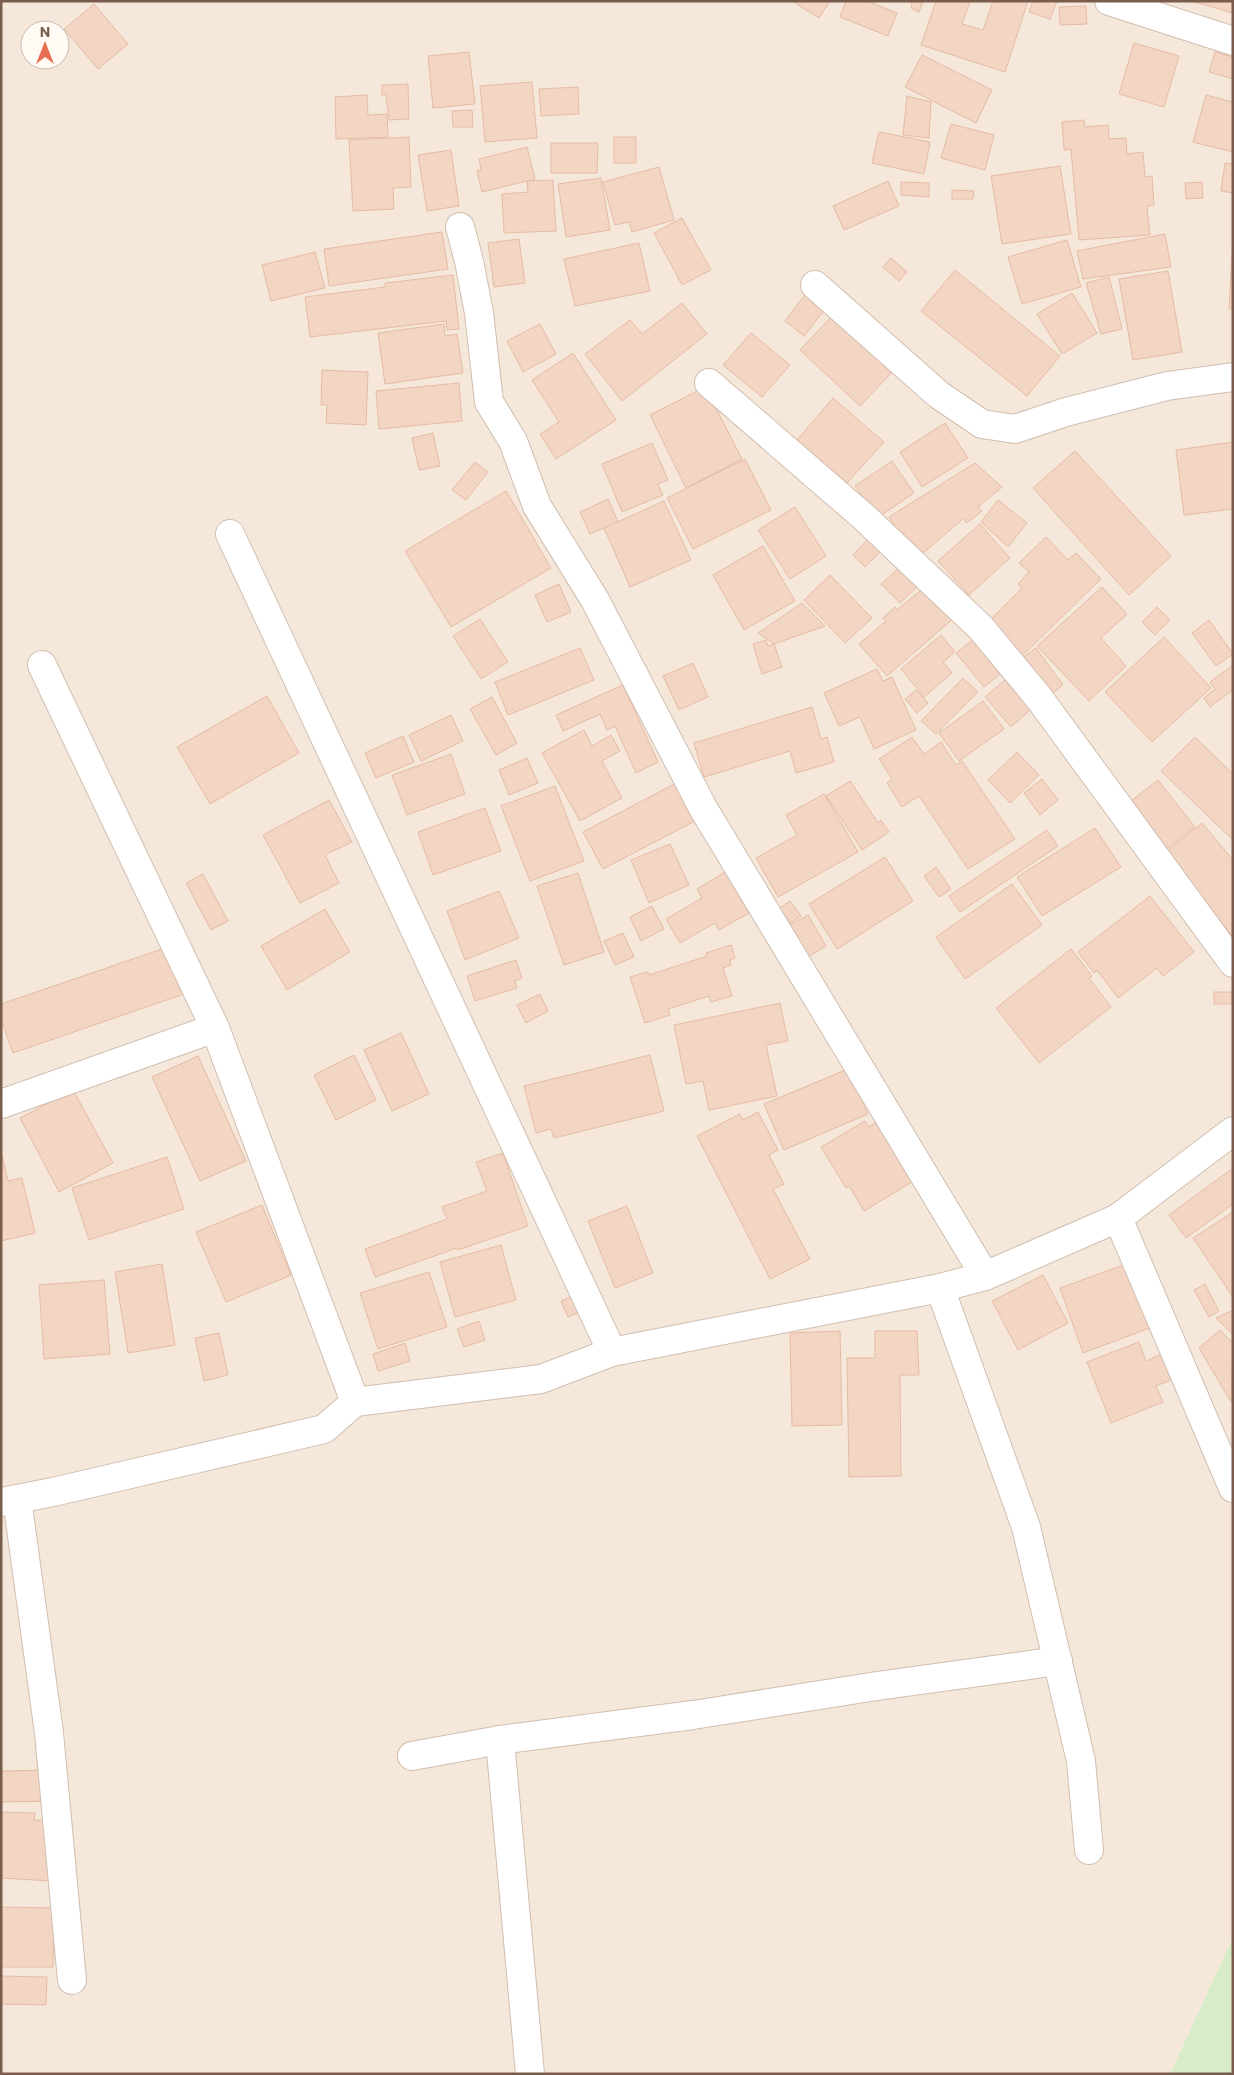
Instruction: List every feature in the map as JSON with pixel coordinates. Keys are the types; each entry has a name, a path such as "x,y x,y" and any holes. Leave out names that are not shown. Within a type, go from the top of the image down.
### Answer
{"street":[{"path":"1109,1 1233,40"},
{"path":"460,227 479,313 489,402 513,441 538,506 595,600 703,808 985,1276"},
{"path":"815,285 939,396 982,424 1015,428 1066,412 1168,386 1233,377"},
{"path":"709,384 865,518 981,628 1039,698 1233,963"},
{"path":"230,534 612,1352"},
{"path":"42,665 215,1028 355,1402"},
{"path":"1,1104 215,1028"},
{"path":"72,1980 49,1733 9,1501 324,1429 355,1402 542,1379 612,1352 940,1288 985,1276 1118,1218 1233,1131"},
{"path":"1118,1218 1233,1488"},
{"path":"940,1288 1026,1526 1080,1761 1089,1850"},
{"path":"412,1756 500,1740 692,1715 877,1686 1058,1661"},
{"path":"500,1740 530,2074"}],"shaded area":[{"path":"1,1 1233,1 1233,1937 1170,2074 1,2074"}],"green space":[{"path":"1233,1937 1233,2074 1170,2074"}],"building":[{"path":"792,1 830,1 819,18"},
{"path":"846,1 867,1 897,13 888,36 840,17"},
{"path":"908,1 923,1 919,12 911,8 912,3"},
{"path":"936,1 970,1 962,24 983,30 993,1 1028,1 1005,72 921,45"},
{"path":"1033,1 1057,1 1050,19 1029,12"},
{"path":"1191,1 1233,1 1233,13"},
{"path":"94,4 128,44 98,69 70,36 70,24"},
{"path":"1086,6 1087,24 1060,25 1059,7"},
{"path":"1134,43 1179,56 1164,107 1119,94"},
{"path":"469,52 475,104 433,108 428,56"},
{"path":"1215,52 1233,57 1233,79 1209,72"},
{"path":"922,55 992,90 976,123 905,87"},
{"path":"532,82 537,138 485,142 480,86"},
{"path":"408,84 409,119 389,120 386,95 382,95 382,85"},
{"path":"578,87 579,114 541,116 539,89"},
{"path":"367,95 368,115 387,114 388,137 336,139 335,97"},
{"path":"1206,95 1233,102 1233,152 1193,142"},
{"path":"907,96 931,102 929,138 903,135"},
{"path":"472,110 473,127 453,127 452,111"},
{"path":"1084,120 1085,127 1108,125 1109,139 1126,138 1127,154 1143,152 1145,177 1152,176 1154,205 1147,206 1150,235 1079,240 1071,149 1064,150 1062,122"},
{"path":"951,124 994,135 985,170 941,158"},
{"path":"879,132 930,142 924,174 872,163"},
{"path":"409,137 411,187 393,188 394,209 353,211 349,140"},
{"path":"614,137 636,137 636,163 614,163"},
{"path":"551,143 598,143 597,173 551,173"},
{"path":"527,147 535,179 482,192 477,171 481,170 479,159"},
{"path":"451,150 459,206 427,211 418,155"},
{"path":"1225,163 1233,164 1233,193 1221,191"},
{"path":"1060,166 1071,234 1002,244 991,176"},
{"path":"659,167 674,220 632,232 629,222 615,225 603,182"},
{"path":"601,178 610,230 566,237 558,184"},
{"path":"553,180 556,231 504,233 502,194 528,192 527,181"},
{"path":"888,181 899,206 844,230 833,206"},
{"path":"901,182 929,183 929,197 901,195"},
{"path":"1202,182 1203,198 1186,199 1185,183"},
{"path":"952,190 974,191 973,199 952,199"},
{"path":"682,218 711,270 682,285 654,233"},
{"path":"442,232 448,269 329,286 324,249"},
{"path":"1165,234 1171,267 1083,279 1077,251"},
{"path":"519,239 525,283 494,287 488,243"},
{"path":"1067,240 1081,287 1022,304 1008,257"},
{"path":"639,243 650,291 575,306 564,259"},
{"path":"315,252 325,288 271,301 262,265"},
{"path":"1232,253 1233,309 1229,309"},
{"path":"891,258 907,272 899,281 883,267"},
{"path":"955,270 1060,356 1027,396 921,311"},
{"path":"1168,271 1182,352 1133,360 1119,279"},
{"path":"453,275 459,329 447,330 446,321 310,337 305,297 385,287 385,283"},
{"path":"1109,277 1122,329 1101,334 1086,283"},
{"path":"806,293 826,308 804,336 785,321"},
{"path":"1072,293 1097,333 1062,354 1037,314"},
{"path":"682,303 707,334 622,401 585,354 630,320 642,334"},
{"path":"836,312 896,368 860,406 800,350"},
{"path":"444,324 445,336 457,334 463,373 385,384 378,333"},
{"path":"540,324 556,354 523,372 507,341"},
{"path":"751,333 790,365 762,397 723,365"},
{"path":"573,353 616,420 556,459 540,434 559,422 532,380"},
{"path":"322,370 368,372 366,425 326,423 327,405 321,405"},
{"path":"459,383 462,421 379,429 376,391"},
{"path":"705,387 742,459 686,488 650,415"},
{"path":"833,398 884,442 847,483 797,440"},
{"path":"945,423 968,458 922,487 900,452"},
{"path":"433,433 440,466 419,470 412,438"},
{"path":"1233,442 1233,509 1184,515 1176,450"},
{"path":"652,443 668,480 658,484 663,495 622,512 602,464"},
{"path":"1075,451 1171,556 1129,595 1033,488"},
{"path":"745,459 771,510 693,549 667,498"},
{"path":"892,461 914,493 877,518 855,486"},
{"path":"475,462 488,472 466,500 452,490"},
{"path":"975,463 1002,487 978,507 982,511 967,523 963,519 916,559 889,517"},
{"path":"506,491 551,568 451,627 405,551"},
{"path":"608,499 618,522 590,534 580,512"},
{"path":"998,500 1027,523 1008,547 981,522"},
{"path":"664,501 691,560 630,587 604,528"},
{"path":"795,507 826,556 790,579 758,530"},
{"path":"980,524 1010,558 969,595 938,561"},
{"path":"1046,537 1068,560 1076,553 1101,579 1022,656 988,622 1022,588 1018,584 1029,572 1019,563"},
{"path":"869,538 881,551 865,567 853,555"},
{"path":"763,546 795,601 744,630 713,575"},
{"path":"908,560 925,579 900,603 881,584"},
{"path":"830,575 872,618 845,643 804,600"},
{"path":"559,584 571,612 547,622 535,595"},
{"path":"926,586 954,618 887,676 859,644 886,621 883,618 895,607 897,610"},
{"path":"1102,587 1127,614 1101,638 1126,666 1089,701 1037,646"},
{"path":"802,603 825,626 774,644 758,633"},
{"path":"1157,607 1170,620 1155,635 1142,622"},
{"path":"480,619 508,662 481,679 453,636"},
{"path":"1209,620 1233,654 1216,666 1192,633"},
{"path":"941,635 955,652 943,662 952,673 924,697 901,669"},
{"path":"978,636 1005,670 984,687 956,653"},
{"path":"1164,637 1211,688 1152,742 1105,692"},
{"path":"766,640 768,646 774,644 782,667 762,674 753,644"},
{"path":"580,648 594,680 508,715 495,682"},
{"path":"1036,648 1063,685 1046,698 1018,661"},
{"path":"693,663 708,697 679,710 663,676"},
{"path":"1233,665 1233,690 1210,707 1204,698 1215,689 1210,682"},
{"path":"877,669 883,681 892,677 916,730 874,749 860,717 839,726 824,693"},
{"path":"1013,673 1038,703 1011,727 985,697"},
{"path":"963,678 978,692 936,734 921,721"},
{"path":"623,685 658,762 636,773 615,726 607,730 600,714 563,731 556,715"},
{"path":"916,690 928,703 917,713 905,699"},
{"path":"267,696 299,753 210,804 177,747"},
{"path":"492,697 517,743 496,755 470,709"},
{"path":"983,701 1004,729 959,761 939,733"},
{"path":"812,707 821,739 827,737 834,762 796,773 790,751 704,777 694,743"},
{"path":"451,715 463,741 421,761 409,735"},
{"path":"584,730 592,746 611,735 620,751 602,761 622,798 580,821 542,753"},
{"path":"403,736 414,762 376,778 365,753"},
{"path":"912,737 924,754 941,742 956,765 962,761 1015,839 968,869 919,796 902,807 887,783 892,779 879,759"},
{"path":"1195,737 1233,774 1233,840 1161,771"},
{"path":"1017,752 1039,775 1010,803 988,780"},
{"path":"451,754 465,794 407,815 392,775"},
{"path":"527,758 538,783 509,795 499,770"},
{"path":"1042,779 1058,800 1040,815 1024,793"},
{"path":"1158,780 1195,827 1164,851 1127,804"},
{"path":"850,781 878,823 881,820 889,832 862,850 826,796"},
{"path":"678,782 697,820 603,869 583,832"},
{"path":"555,786 584,861 530,881 501,806"},
{"path":"824,794 858,852 778,897 756,858 797,835 786,815"},
{"path":"329,800 352,842 325,855 339,883 300,903 263,835"},
{"path":"485,808 501,851 433,875 418,832"},
{"path":"1202,823 1233,860 1233,937 1165,853"},
{"path":"1095,828 1121,867 1042,916 1017,877"},
{"path":"1047,830 1058,846 960,912 949,896"},
{"path":"670,844 689,885 649,903 631,860"},
{"path":"885,857 913,901 837,949 809,904"},
{"path":"936,867 951,889 939,897 924,876"},
{"path":"725,872 749,913 719,930 715,923 680,943 666,919 702,898 697,889"},
{"path":"578,873 604,952 564,965 537,886"},
{"path":"203,874 228,921 211,930 186,883"},
{"path":"1012,884 1042,925 965,979 936,937"},
{"path":"499,891 519,938 465,960 447,911"},
{"path":"1150,896 1194,952 1163,976 1157,968 1118,998 1097,970 1094,973 1078,952"},
{"path":"790,901 801,916 790,923 780,908"},
{"path":"652,906 664,929 641,941 630,917"},
{"path":"325,909 350,952 287,990 261,946"},
{"path":"808,915 826,946 806,958 788,926"},
{"path":"623,933 634,957 615,965 604,941"},
{"path":"731,945 735,958 730,960 731,965 723,968 732,996 711,1002 709,996 668,1009 670,1015 645,1023 630,977 648,972 649,975 707,956 706,953"},
{"path":"168,947 184,994 13,1053 1,1019 1,1004"},
{"path":"1071,949 1092,976 1089,978 1111,1007 1039,1063 996,1008"},
{"path":"516,960 522,978 515,981 517,988 475,1001 467,976"},
{"path":"1214,992 1232,992 1232,1004 1214,1004"},
{"path":"540,994 548,1011 526,1023 517,1005"},
{"path":"780,1003 788,1041 766,1045 777,1096 709,1110 703,1081 686,1084 674,1025"},
{"path":"401,1033 429,1094 392,1111 364,1050"},
{"path":"354,1055 376,1100 336,1120 314,1075"},
{"path":"650,1055 664,1111 554,1138 551,1129 536,1133 524,1086"},
{"path":"198,1056 246,1161 200,1181 152,1077"},
{"path":"848,1069 868,1114 784,1150 764,1104"},
{"path":"73,1090 113,1163 59,1192 20,1118"},
{"path":"758,1112 778,1150 769,1155 784,1184 773,1189 810,1259 770,1279 697,1136 740,1114 743,1120"},
{"path":"881,1119 917,1179 864,1211 849,1186 846,1188 821,1147 865,1121 869,1127"},
{"path":"503,1153 528,1226 458,1250 457,1248 375,1277 365,1249 447,1219 442,1207 487,1191 476,1162"},
{"path":"2,1155 8,1181 22,1178 35,1233 1,1241"},
{"path":"167,1157 184,1209 89,1240 72,1188"},
{"path":"1233,1168 1233,1204 1186,1238 1169,1215"},
{"path":"262,1205 291,1275 226,1302 196,1232"},
{"path":"627,1206 653,1273 615,1288 588,1221"},
{"path":"1233,1212 1233,1297 1193,1238"},
{"path":"501,1245 516,1300 455,1317 440,1262"},
{"path":"162,1264 175,1345 128,1353 115,1272"},
{"path":"1126,1264 1150,1328 1083,1353 1060,1288"},
{"path":"429,1272 447,1327 378,1349 360,1293"},
{"path":"1043,1275 1068,1323 1018,1350 992,1301"},
{"path":"104,1280 110,1354 44,1359 39,1285"},
{"path":"1205,1284 1219,1311 1209,1317 1194,1290"},
{"path":"580,1293 587,1309 568,1317 561,1301"},
{"path":"1233,1310 1233,1335 1216,1318"},
{"path":"479,1321 485,1340 464,1347 457,1329"},
{"path":"1220,1330 1233,1343 1231,1402 1199,1348"},
{"path":"840,1331 842,1425 792,1426 790,1333"},
{"path":"875,1331 917,1331 919,1375 900,1375 901,1476 849,1477 847,1358 875,1358"},
{"path":"219,1333 228,1375 204,1381 195,1338"},
{"path":"1139,1342 1146,1361 1161,1354 1171,1380 1156,1386 1163,1402 1111,1423 1087,1362"},
{"path":"405,1343 410,1361 378,1371 373,1354"},
{"path":"54,1770 55,1801 1,1802 1,1771"},
{"path":"1,1812 35,1813 34,1820 53,1821 50,1881 1,1878"},
{"path":"1,1907 54,1908 53,1967 1,1967"},
{"path":"1,1976 47,1977 46,2005 1,2004"}]}
